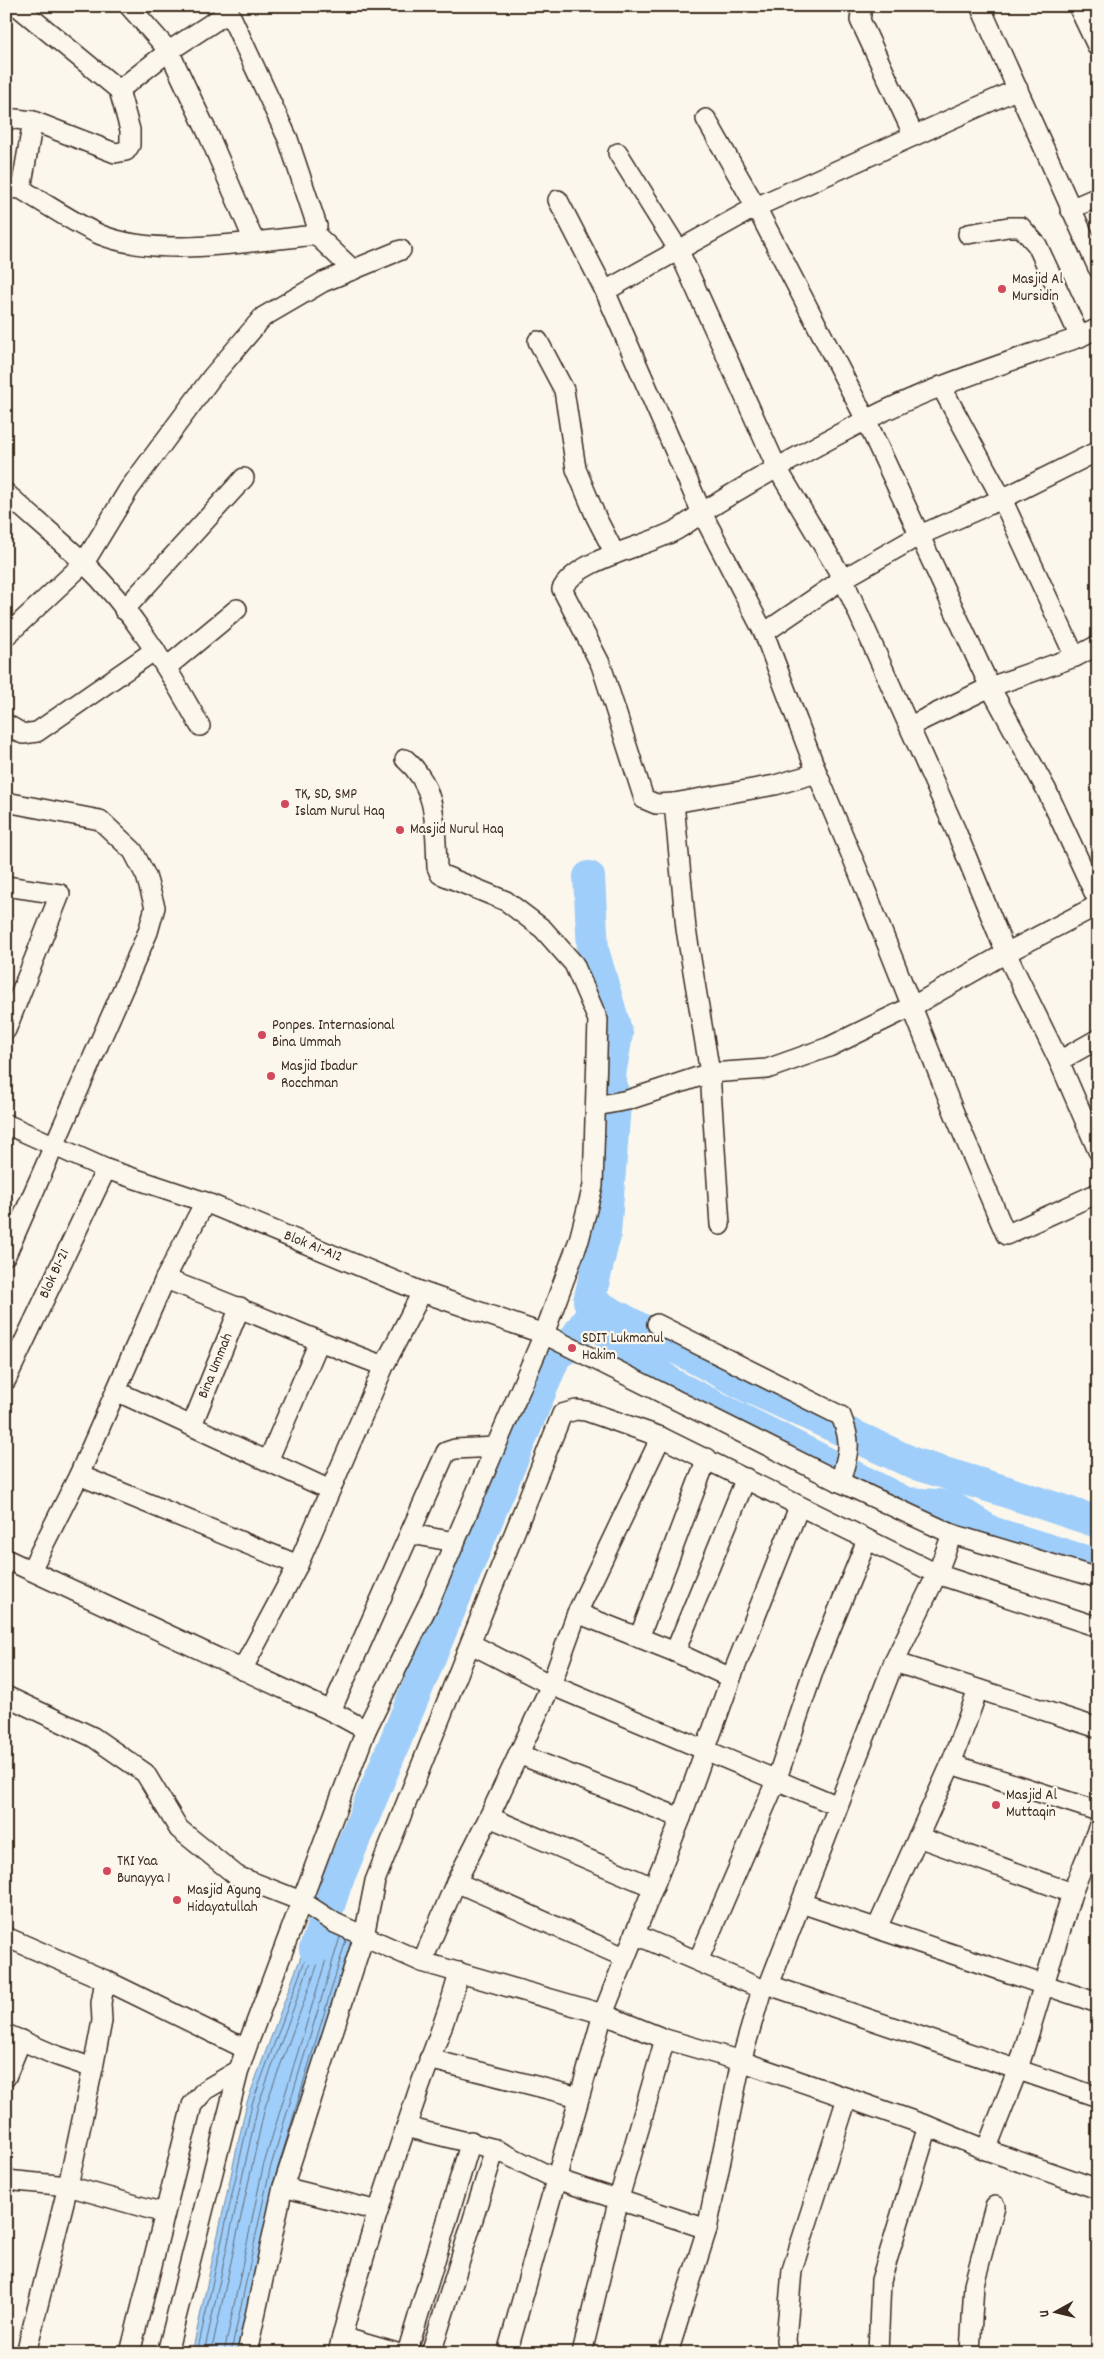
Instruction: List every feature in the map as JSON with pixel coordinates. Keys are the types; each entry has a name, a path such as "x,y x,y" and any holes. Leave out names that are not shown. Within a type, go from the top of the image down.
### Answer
{"street":[{"path":"6,118 33,121 115,153 126,151 130,144 130,130 119,90 17,6"},
{"path":"129,6 169,51 210,138 254,242"},
{"path":"980,6 1070,210 1098,268"},
{"path":"1078,6 1098,48"},
{"path":"33,121 14,189 100,234 135,245 174,246 254,242 307,236 314,233 317,226 288,139 227,9 119,90"},
{"path":"863,9 860,20 914,136"},
{"path":"604,291 756,207 1018,89"},
{"path":"706,119 756,207 866,420 990,687 1046,789 1098,901"},
{"path":"618,153 678,249 778,468 843,579 956,830 1006,953 1059,1061 1098,1151"},
{"path":"1070,210 1098,197"},
{"path":"558,200 604,291 702,513 764,633 817,773 955,1115 1006,1235 1098,1193"},
{"path":"968,234 1008,227 1021,228 1037,245 1080,337"},
{"path":"314,233 353,270"},
{"path":"6,636 84,563 129,489 212,378 263,317 323,282 401,250"},
{"path":"817,773 775,785 674,803 656,804 644,799 601,664 562,588 570,576 615,554 677,530 778,468 866,420 941,386 1080,337 1098,328"},
{"path":"538,342 564,390 576,468 596,517 615,554"},
{"path":"941,386 1002,499 1075,657"},
{"path":"764,633 843,579 920,535 1002,499 1098,451"},
{"path":"124,610 244,478"},
{"path":"6,493 84,563 124,610 167,667 200,726"},
{"path":"167,667 236,610"},
{"path":"910,726 990,687 1075,657 1098,645"},
{"path":"6,724 23,734 37,732 154,650"},
{"path":"167,2353 246,2049 306,1904 366,1730 428,1605 544,1334 579,1240 593,1186 602,1105 598,1020 574,964 544,930 506,901 440,874 437,867 434,808 426,784 415,767 405,759"},
{"path":"6,802 100,820 133,850 146,876 155,907 148,932 6,1255"},
{"path":"674,803 686,929 710,1073 720,1225"},
{"path":"6,886 60,894 6,1030"},
{"path":"602,1105 628,1100 710,1073 767,1069 829,1047 912,1006 1006,953 1098,905"},
{"path":"1059,1061 1098,1039"},
{"name":"Blok A1-A12","path":"6,1124 106,1169 205,1202 422,1292 544,1334 840,1482 950,1541 1098,1578"},
{"name":"Blok B1-21","path":"6,1380 106,1169"},
{"path":"31,1570 79,1475 165,1279 205,1202"},
{"path":"165,1279 240,1307 319,1342 384,1366"},
{"path":"242,1670 298,1565 384,1366 422,1292"},
{"name":"Bina Ummah","path":"192,1425 240,1307"},
{"path":"656,1324 841,1416 848,1431 850,1448 840,1482"},
{"path":"268,1461 319,1342"},
{"path":"116,1391 330,1490"},
{"path":"247,2353 284,2187 364,1936 374,1880 471,1644 562,1414 576,1410 586,1411 661,1437 707,1458 799,1507 867,1540 938,1571 1098,1627"},
{"path":"422,1962 456,1882 551,1685 577,1613 661,1437"},
{"path":"331,1711 446,1452 454,1449 495,1448"},
{"path":"639,1638 707,1458"},
{"path":"79,1475 298,1565"},
{"path":"674,1652 746,1478"},
{"path":"507,2353 602,2014 681,1818 730,1678 799,1507"},
{"path":"411,1534 455,1542"},
{"path":"698,1962 776,1781 814,1669 867,1540"},
{"path":"668,2353 707,2228 741,2061 766,1987 801,1903 894,1662 938,1571 950,1541"},
{"path":"6,1559 331,1711 366,1730"},
{"path":"577,1613 674,1652 730,1678"},
{"path":"471,1644 551,1685 838,1806"},
{"path":"894,1662 1098,1728"},
{"path":"877,1928 951,1764 978,1690"},
{"path":"6,1696 93,1737 145,1773 180,1829 237,1876 306,1904 335,1923 422,1962 602,2014 665,2039 741,2061 928,2126 986,2150 1098,2189"},
{"path":"518,1754 681,1818"},
{"path":"951,1764 1098,1811"},
{"path":"489,1817 653,1887"},
{"path":"986,2150 1018,2069 1072,1893 1098,1828"},
{"path":"918,1837 1072,1893"},
{"path":"456,1882 624,1957"},
{"path":"801,1903 1098,2003"},
{"path":"634,1934 698,1962 766,1987 1098,2097"},
{"path":"6,1937 105,1980 246,2049"},
{"path":"397,2353 340,2345 378,2211 429,2059 453,1998 459,1972"},
{"path":"26,2353 68,2186 93,2068 102,2021 101,2003 105,1980"},
{"path":"6,2077 14,2037 55,2055 93,2068"},
{"path":"582,2353 619,2198 665,2039"},
{"path":"429,2059 579,2096"},
{"path":"130,2353 192,2105 204,2090 239,2070"},
{"path":"788,2353 786,2340 792,2270 847,2098"},
{"path":"878,2353 881,2280 928,2126"},
{"path":"406,2127 495,2149 556,2180 619,2198 707,2228"},
{"path":"407,2353 471,2142"},
{"path":"431,2353 495,2149"},
{"path":"6,2180 68,2186 164,2213"},
{"path":"284,2187 378,2211"},
{"path":"970,2353 974,2284 995,2206"}],"water":[{"path":"319,1908 356,1925 281,2172 242,2353 192,2353 247,2102"}],"waterway":[{"path":"589,877 593,950 617,1034 610,1075 615,1105 605,1234 589,1301 747,1386 915,1464 1098,1522"},
{"path":"315,1949 336,1884 556,1354 570,1346 589,1318 671,1384 906,1503 950,1506 991,1532 1098,1565"}],"place":[{"name":"Masjid Al Mursidin","path":"1002,289"},
{"name":"TK, SD, SMP Islam Nurul Haq","path":"285,804"},
{"name":"Masjid Nurul Haq","path":"400,830"},
{"name":"Ponpes. Internasional Bina Ummah","path":"262,1035"},
{"name":"Masjid Ibadur Rocchman","path":"271,1076"},
{"name":"SDIT Lukmanul Hakim","path":"572,1348"},
{"name":"Masjid Al Muttaqin","path":"996,1805"},
{"name":"TKI Yaa Bunayya 1","path":"107,1871"},
{"name":"Masjid Agung Hidayatullah","path":"177,1900"}]}
